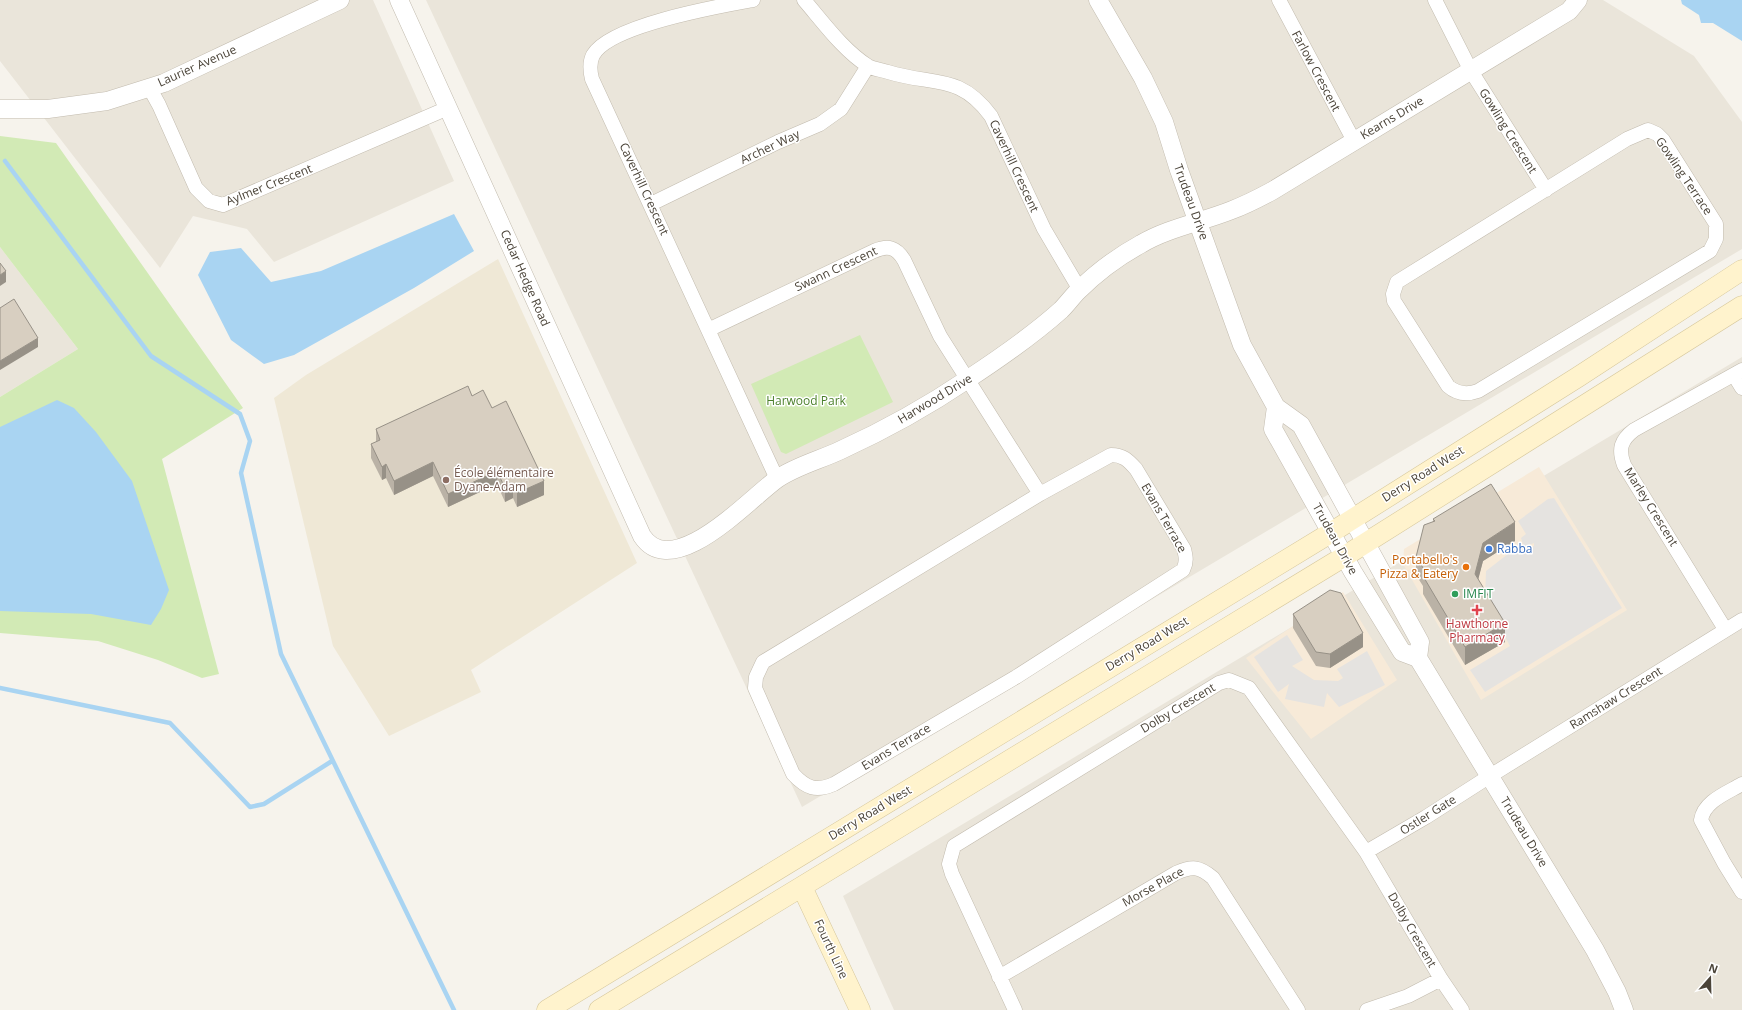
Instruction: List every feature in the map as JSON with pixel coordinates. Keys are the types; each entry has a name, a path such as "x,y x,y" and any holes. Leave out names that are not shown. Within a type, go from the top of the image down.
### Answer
{"main road":[{"name":"Derry Road West","path":"547,1010 1332,532 1578,377 1742,270"},
{"path":"599,1010 1345,556 1742,306"},
{"name":"Fourth Line","path":"802,887 860,1010"}],"street":[{"name":"Laurier Avenue","path":"0,109 48,109 107,100 164,83 340,0"},
{"name":"Cedar Hedge Road","path":"399,0 642,536 649,545 659,550"},
{"name":"Caverhill Crescent","path":"754,0 712,4 649,24 614,38 601,46 593,55 590,68 592,79 777,479"},
{"name":"Caverhill Crescent","path":"804,0 832,35 868,66 905,77 936,81 955,86 969,93 982,104 991,116 1048,236 1080,290"},
{"name":"Trudeau Drive","path":"1098,0 1143,78 1164,122 1242,345 1276,407 1301,425 1420,642 1418,658"},
{"name":"Farlow Crescent","path":"1279,0 1354,141"},
{"name":"Gowling Crescent","path":"1435,0 1471,71 1546,190"},
{"name":"Kearns Drive","path":"1198,221 1232,210 1272,191 1569,11 1578,0"},
{"name":"Archer Way","path":"651,204 778,142 820,124 841,109 868,66"},
{"name":"Aylmer Crescent","path":"149,87 159,105 196,188 209,201 223,205 448,108"},
{"name":"Gowling Terrace","path":"1648,130 1657,134 1663,140 1716,224 1717,230 1715,244 1710,251 1478,391 1469,394 1453,390 1448,386 1394,301 1394,287 1403,277 1546,190 1627,139 1648,130"},
{"name":"Harwood Drive","path":"659,550 675,551 712,532 741,510 777,479 809,463 836,453 921,409 968,379 1031,335 1062,309 1080,290 1120,257 1142,242 1198,221"},
{"name":"Swann Crescent","path":"708,330 874,251 884,247 892,247 899,252 904,260 940,336 968,379"},
{"path":"1738,373 1742,388"},
{"name":"Marley Crescent","path":"1725,629 1624,465 1620,455 1621,445 1626,436 1634,430 1738,373"},
{"path":"968,379 1040,494"},
{"name":"Trudeau Drive","path":"1276,407 1273,429 1332,532 1353,572 1402,652 1418,658 1595,950 1617,992 1624,1010"},
{"name":"Evans Terrace","path":"1111,455 1120,455 1129,461 1136,469 1184,549 1186,564 1183,570 1176,576 1016,677 834,784 817,789 808,787 800,781 793,774 755,688 756,677 763,662 1040,494 1100,460 1111,455"},
{"name":"Ramshaw Crescent","path":"1490,776 1725,629 1742,620"},
{"name":"Dolby Crescent","path":"1015,1010 952,874 949,864 954,846 1219,683 1229,680 1238,682 1249,688 1366,852 1441,979 1462,1010"},
{"name":"Ostler Gate","path":"1366,852 1426,818 1490,776"},
{"path":"1742,784 1708,805 1702,812 1701,820 1724,863 1742,892"},
{"name":"Morse Place","path":"999,977 1176,873 1188,868 1197,868 1206,872 1213,878 1298,1010"},
{"path":"1367,1010 1408,996 1441,979"}],"shaded area":[{"path":"0,0 373,0 454,181 274,262 247,229 193,216 160,268 0,61"},
{"path":"426,0 1603,0 1694,56 1742,122 1742,249 802,807"},
{"path":"0,247 78,349 0,397"},
{"name":"École élémentaire Dyane-Adam","path":"498,259 637,563 471,670 481,692 389,736 333,646 274,398 306,375"},
{"path":"1742,357 1742,1010 894,1010 843,896"},
{"path":"1539,467 1627,610 1481,700 1403,564 1404,549"},
{"path":"1554,498 1622,608 1485,692 1470,670 1510,646 1485,600 1486,571 1517,547 1520,553 1534,546 1534,543 1524,547 1521,538 1526,534 1518,521 1548,499"},
{"path":"1343,592 1397,680 1311,739 1246,658"},
{"path":"1287,635 1303,660 1292,666 1314,680 1338,681 1343,678 1337,669 1367,651 1385,685 1339,707 1327,693 1324,707 1285,699 1289,684 1278,692 1254,657"}],"green space":[{"path":"0,136 56,143 243,408 162,459 219,674 202,678 158,660 98,641 0,633 0,397 78,349 0,247"},
{"name":"Harwood Park","path":"860,335 893,402 786,454 781,452 751,384"}],"water":[{"path":"1681,0 1742,0 1742,41 1713,23 1701,23 1699,15 1682,4"},
{"path":"454,214 474,251 414,288 294,355 264,364 231,340 198,275 210,252 241,248 271,282 321,271"},
{"path":"57,400 74,408 96,432 132,481 169,590 161,609 151,625 91,614 0,611 0,427"}],"building":[{"path":"0,263 6,271 0,275"},
{"path":"14,299 38,338 0,361 0,308"},
{"path":"468,386 472,396 483,390 492,408 506,401 544,481 517,493 513,484 505,488 497,471 448,494 433,462 394,481 386,464 382,467 371,444 380,440 376,429"},
{"path":"1491,484 1515,522 1483,543 1475,574 1505,623 1465,647 1423,576 1427,574 1416,557 1424,525 1435,521 1433,519"},
{"path":"1330,590 1341,593 1363,633 1330,654 1316,652 1293,614"}],"waterway":[{"path":"5,161 151,356 240,414 250,441 241,473 281,654 454,1010"},
{"path":"0,688 170,723 250,807 264,804 332,761"}],"place":[{"name":"École élémentaire Dyane-Adam","path":"446,480"},
{"name":"Rabba","path":"1489,549"},
{"name":"Portabello's Pizza & Eatery","path":"1466,567"},
{"name":"IMFIT","path":"1455,594"},
{"name":"Hawthorne Pharmacy","path":"1477,610"}]}
